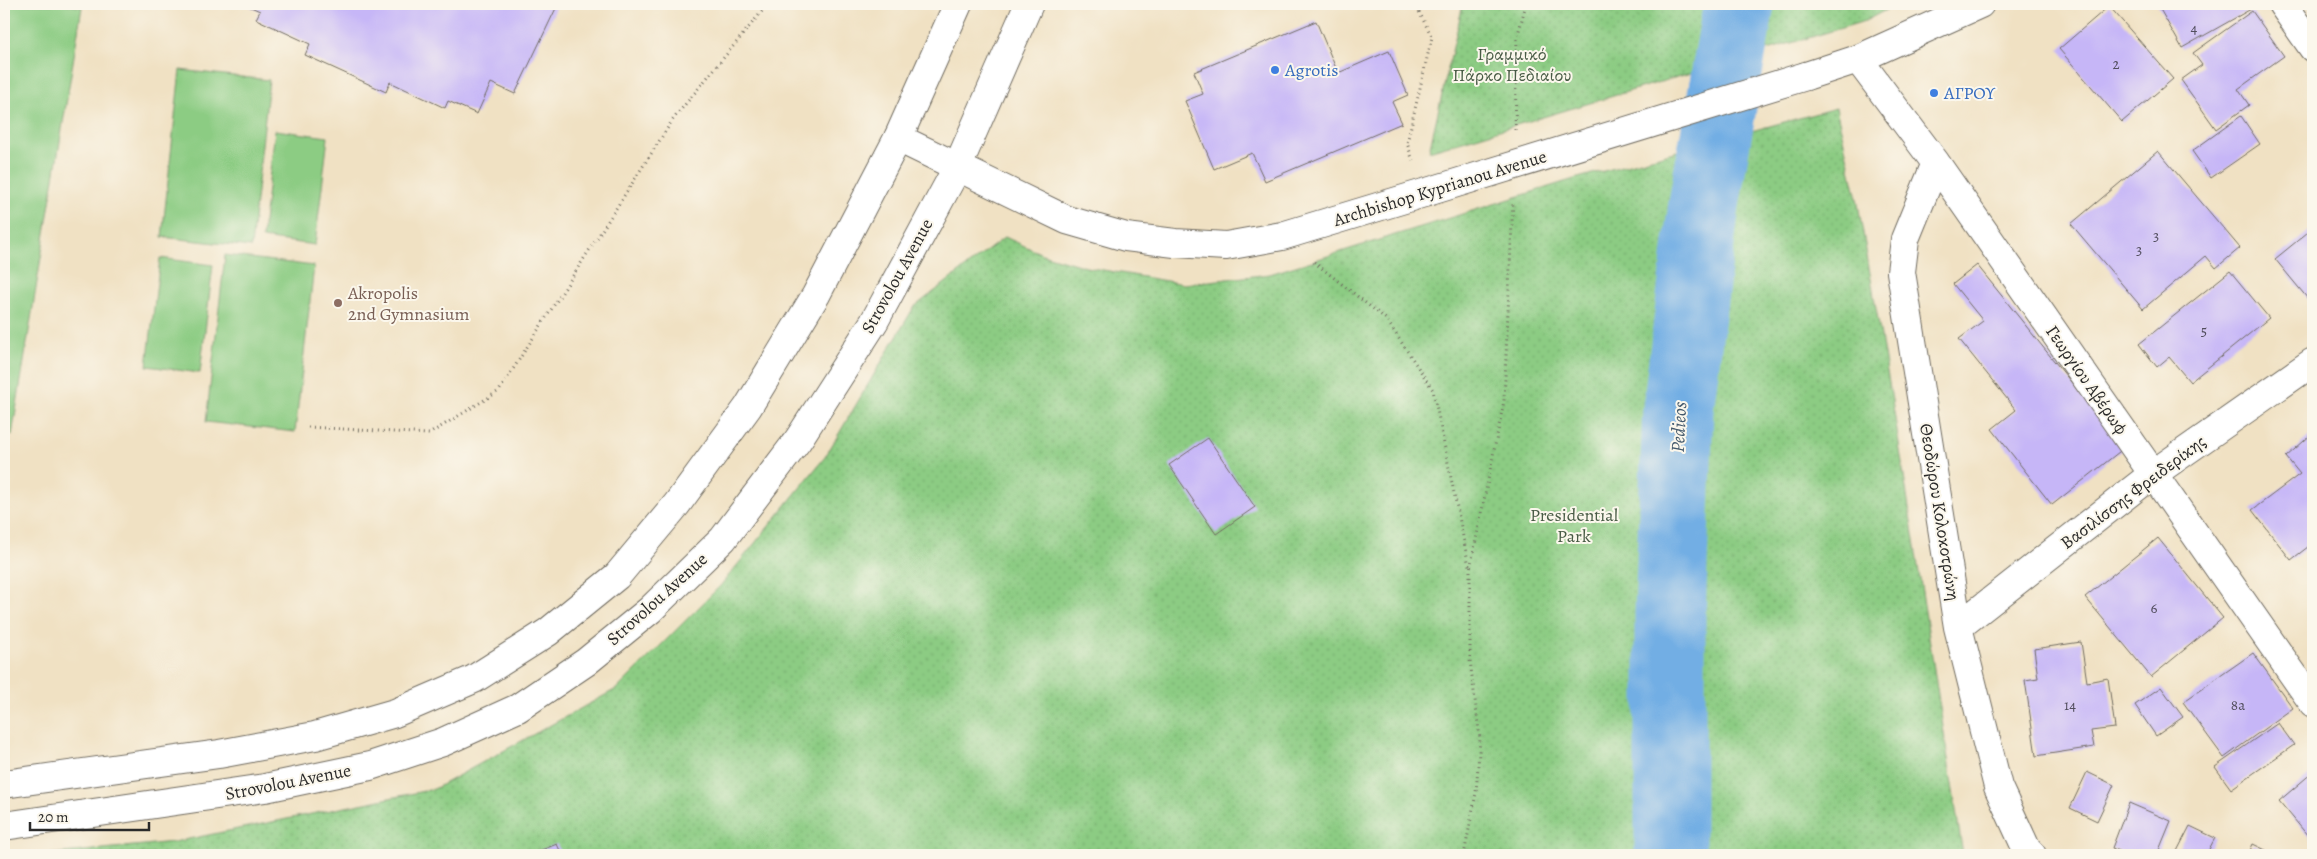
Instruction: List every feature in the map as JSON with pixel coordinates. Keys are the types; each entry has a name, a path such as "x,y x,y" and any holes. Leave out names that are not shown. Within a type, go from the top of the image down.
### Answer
{"street":[{"path":"4,784 219,754 315,736 395,714 474,679 548,632 617,576 677,504 748,407 816,295 898,138 958,4"},
{"name":"Strovolou Avenue","path":"4,826 265,788 370,766 443,742 518,708 586,662 650,610 723,539 798,440 874,322 957,168 1029,4"},
{"name":"Archbishop Kyprianou Avenue","path":"898,138 1067,220 1126,237 1175,243 1226,246 1282,236 1806,76 1858,59 1980,4"},
{"path":"2282,4 2313,48"},
{"name":"Γεωργίου Αβέρωφ","path":"1858,59 1936,163 2313,703"},
{"name":"Θεοδώρου Κολοκοτρώνη","path":"1936,163 1904,239 1901,272 1958,626 1998,787 2026,850 2032,855"},
{"name":"Βασιλίσσης Φρειδερίκης","path":"1958,626 2153,474 2313,362"}],"path":[{"path":"308,427 429,434 499,391 674,118 768,4"},
{"path":"1415,4 1432,37 1407,143 1424,192"},
{"path":"1514,136 1517,38 1526,4"},
{"path":"1464,855 1476,793 1480,739 1470,660 1470,569 1504,400 1511,282 1513,194"},
{"path":"1282,236 1386,319 1433,390 1470,569"}],"green space":[{"path":"4,4 65,4 82,7 12,435 4,433"},
{"name":"Γραμμικό Πάρκο Πεδιαίου","path":"1463,4 1897,4 1865,21 1429,151"},
{"path":"180,70 269,80 251,247 162,237"},
{"name":"Presidential Park","path":"1836,108 1857,198 1894,412 1963,855 42,855 174,842 434,789 618,688 721,585 825,457 914,307 1005,237 1042,254 1086,267 1184,284 1270,274 1574,179"},
{"path":"275,130 328,137 315,245 262,238"},
{"path":"225,255 314,266 295,432 206,422"},
{"path":"160,258 213,265 200,373 147,366"}],"building":[{"path":"244,4 558,4 515,94 491,83 477,114 448,101 445,108 390,82 386,92 305,55 310,44 256,19 260,11"},
{"path":"2157,4 2248,4 2251,9 2182,48"},
{"path":"2109,6 2173,79 2122,122 2059,49"},
{"path":"2252,11 2284,56 2238,89 2249,105 2216,129 2181,80 2202,65 2193,53"},
{"path":"1316,21 1338,73 1389,51 1408,95 1392,102 1402,123 1265,181 1252,153 1214,169 1185,101 1203,94 1194,72"},
{"path":"2241,116 2260,144 2211,178 2192,151"},
{"path":"2158,151 2240,248 2216,268 2206,256 2143,309 2071,224"},
{"path":"2313,228 2313,305 2275,259"},
{"path":"1977,265 2124,448 2052,505 1992,429 2016,410 1959,339 1983,321 1953,284"},
{"path":"2230,271 2269,318 2190,382 2169,357 2157,367 2139,344"},
{"path":"2313,433 2313,543 2291,560 2252,510 2300,474 2286,457"},
{"path":"1208,438 1255,507 1216,534 1169,465"},
{"path":"2158,538 2223,618 2151,677 2085,597"},
{"path":"2081,642 2087,682 2108,678 2115,728 2091,731 2094,747 2036,756 2025,680 2038,678 2034,649"},
{"path":"2253,653 2293,708 2224,758 2183,702"},
{"path":"2161,687 2183,717 2156,736 2135,705"},
{"path":"2278,723 2294,745 2231,789 2215,767"},
{"path":"2087,772 2114,785 2097,821 2070,808"},
{"path":"2313,772 2313,842 2279,801"},
{"path":"2129,803 2171,821 2157,855 2129,855 2112,848"},
{"path":"2190,826 2215,838 2206,855 2175,855"},
{"path":"557,844 562,855 528,855"},
{"path":"2253,844 2276,855 2248,855"}],"waterway":[{"name":"Pedieos","path":"1670,855 1670,615 1678,409 1704,204 1739,4"}],"place":[{"name":"Agrotis","path":"1275,70"},
{"name":"ΑΓΡΟΥ","path":"1934,93"},
{"name":"Akropolis 2nd Gymnasium","path":"338,303"}]}
